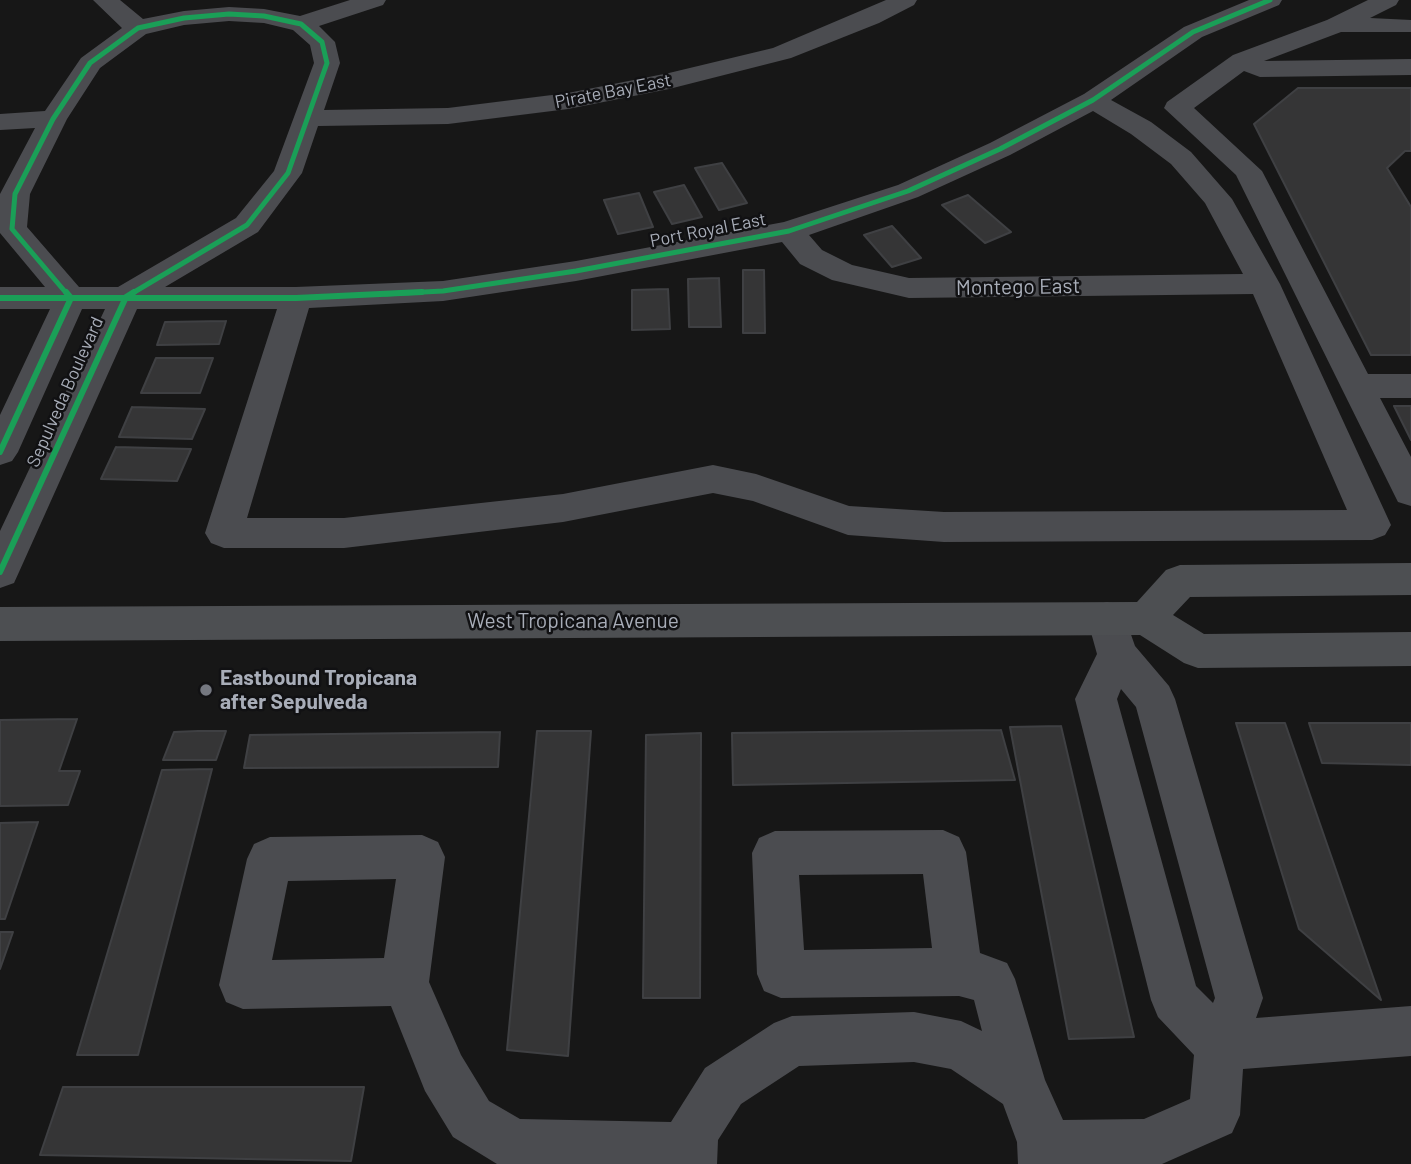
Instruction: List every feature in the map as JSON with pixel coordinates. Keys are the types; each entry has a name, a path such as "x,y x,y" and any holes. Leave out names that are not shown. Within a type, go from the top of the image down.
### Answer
{"main road":[{"path":"1400,643 1198,651 1146,618 1180,581 1411,579"},
{"name":"West Tropicana Avenue","path":"0,624 1112,636 1146,618"}],"street":[{"path":"105,0 138,28"},
{"path":"301,24 374,0"},
{"name":"Pirate Bay East","path":"308,118 448,116 581,99 669,81 782,52 870,18 905,0"},
{"name":"Port Royal East","path":"0,298 296,298 443,291 576,271 789,231 908,191 1000,149 1093,100 1193,32 1270,0"},
{"path":"1387,0 1336,25 1242,60 1177,108 1248,171 1411,492"},
{"name":"Sepulveda Boulevard","path":"0,452 35,376 99,298 247,225 288,173 327,62 322,42 301,24 232,7 138,28 90,62 53,120 15,194 12,229 99,298"},
{"path":"1336,25 1404,26"},
{"path":"1242,60 1260,69 1411,67"},
{"path":"296,298 224,533 344,533 563,508 713,479 756,488 848,520 944,527 1372,526 1264,284 1217,199 1181,158 1141,128 1093,100"},
{"path":"0,122 53,120"},
{"name":"Montego East","path":"789,231 811,257 843,273 909,288 1264,284"},
{"name":"Sepulveda Boulevard","path":"0,572 88,375 99,298"},
{"path":"35,376 88,375"},
{"path":"1358,386 1411,386"},
{"path":"1112,636 1096,699 1175,1000 1220,1046"},
{"path":"959,972 943,852 775,853 781,974 959,972 990,980 998,996 1021,1086 1036,1118 1043,1153 1064,1147 1145,1145 1214,1115 1220,1046 1239,998 1154,699 1112,636"},
{"path":"405,982 443,1073 471,1119 505,1152 514,1145 657,1149 691,1155 692,1133 723,1086 792,1041 914,1037 961,1046 1021,1086"},
{"path":"1220,1046 1411,1031"}],"building":[{"path":"1298,88 1411,88 1411,151 1405,151 1387,168 1411,207 1411,355 1371,355 1254,124"},
{"path":"722,163 747,203 719,210 695,168"},
{"path":"684,185 702,217 672,224 654,192"},
{"path":"639,193 653,227 618,234 604,200"},
{"path":"968,195 1011,232 985,243 942,205"},
{"path":"892,226 921,258 892,267 864,235"},
{"path":"743,270 764,270 765,333 743,333"},
{"path":"719,278 721,327 689,327 688,279"},
{"path":"668,289 670,329 632,330 632,290"},
{"path":"226,321 219,344 157,345 165,322"},
{"path":"156,358 213,358 200,393 141,393"},
{"path":"1394,406 1411,406 1411,440"},
{"path":"132,407 205,409 192,439 119,437"},
{"path":"116,447 191,449 177,481 101,479"},
{"path":"77,719 59,771 80,771 68,805 0,806 0,720"},
{"path":"1236,723 1285,723 1381,1000 1299,929"},
{"path":"1309,723 1411,723 1411,765 1322,763"},
{"path":"1061,726 1134,1037 1069,1039 1010,727"},
{"path":"1001,730 1015,780 733,785 732,733"},
{"path":"226,731 216,760 163,760 174,732"},
{"path":"537,731 591,731 568,1056 507,1050"},
{"path":"500,732 498,767 244,768 250,735"},
{"path":"701,733 700,998 643,998 646,735"},
{"path":"212,769 138,1055 77,1055 162,770"},
{"path":"38,822 5,919 0,919 0,823"},
{"path":"0,932 13,932 0,969"},
{"path":"63,1087 364,1087 351,1161 40,1155"}],"cycle path":[{"path":"0,298 296,298 443,291 576,271 789,231 908,191 1000,149 1093,100 1193,32 1270,0"},
{"path":"0,452 71,298 12,229 15,194 53,119 90,63 138,28 184,18 229,14 264,16 301,24 322,42 327,63 288,173 247,225 126,297 0,572"}],"place":[{"name":"Eastbound Tropicana after Sepulveda","path":"206,690"}]}
